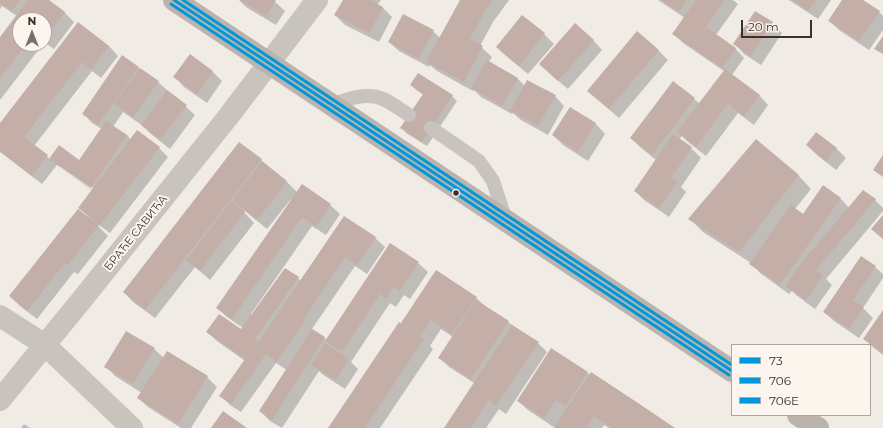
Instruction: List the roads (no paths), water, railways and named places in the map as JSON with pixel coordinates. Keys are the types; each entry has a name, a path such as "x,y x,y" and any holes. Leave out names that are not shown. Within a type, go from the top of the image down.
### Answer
{"main road":[{"path":"174,0 731,370"},
{"path":"800,416 818,428"}],"street":[{"name":"БРАЋЕ САВИЋА","path":"0,400 223,123 317,0"},
{"path":"0,316 45,346 132,428"}],"lane":[{"path":"331,105 345,99 370,96 382,98 409,115"},
{"path":"431,128 479,161 493,181 506,221"}]}
